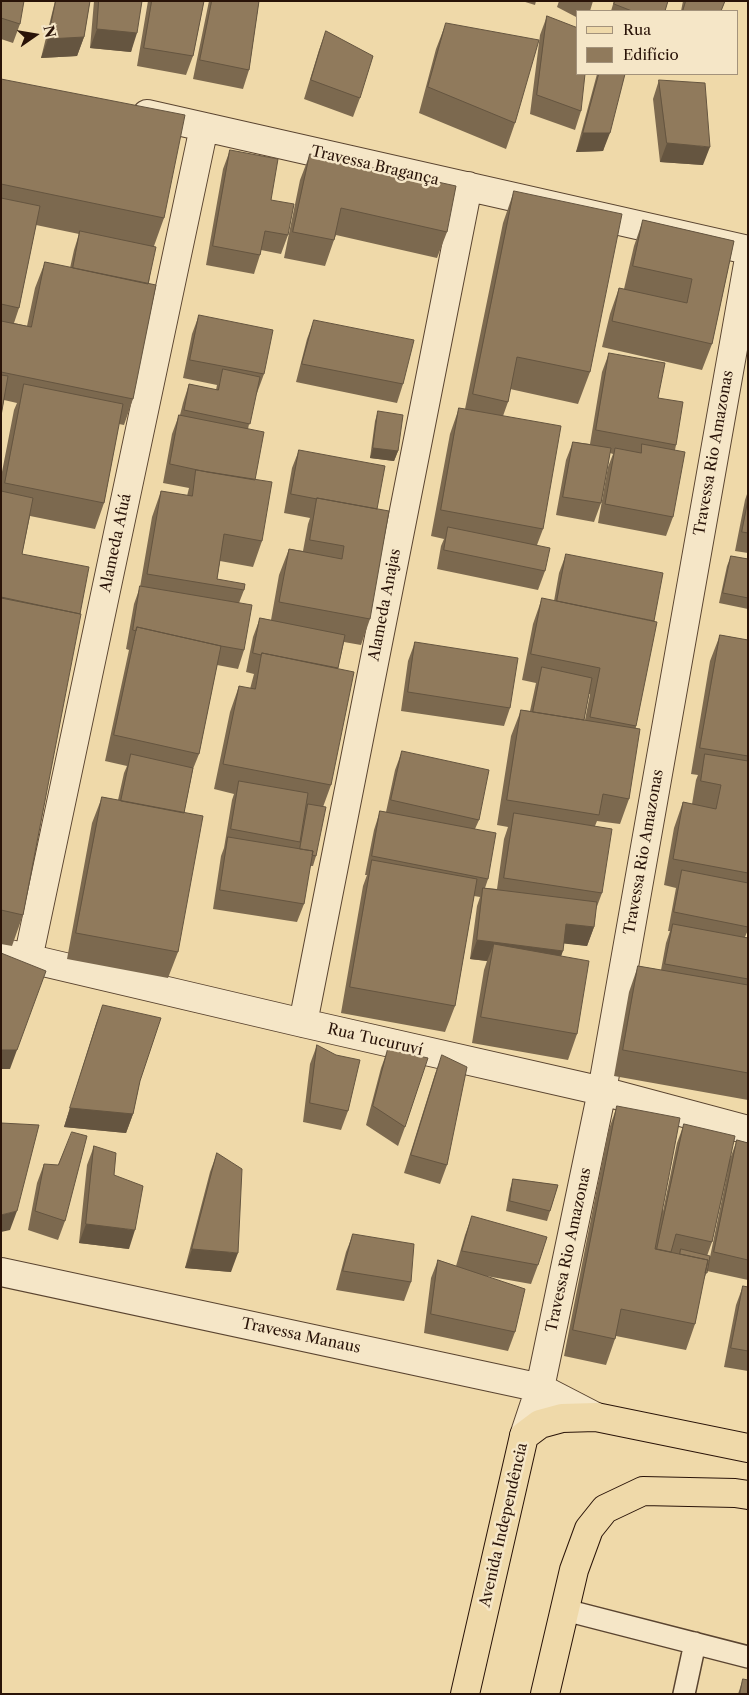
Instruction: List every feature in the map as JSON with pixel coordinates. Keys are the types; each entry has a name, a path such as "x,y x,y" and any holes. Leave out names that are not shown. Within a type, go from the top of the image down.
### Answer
{"main road":[{"name":"Avenida Independência","path":"465,1694 524,1436 540,1424 562,1418 596,1417 748,1448"},
{"path":"545,1694 574,1570 589,1529 605,1509 643,1492 735,1493 748,1495"}],"street":[{"name":"Travessa Bragança","path":"126,110 748,250"},
{"name":"Alameda Afuá","path":"28,958 204,127"},
{"name":"Alameda Anajas","path":"303,1023 468,186"},
{"name":"Travessa Rio Amazonas","path":"524,1436 540,1388 602,1091 748,264"},
{"name":"Rua Tucuruví","path":"1,952 602,1091 748,1130"},
{"name":"Travessa Manaus","path":"1,1272 540,1388 596,1417"}],"lane":[{"path":"565,1610 748,1657"},
{"path":"684,1694 695,1643"}],"building":[{"path":"1,1 24,1 20,24 1,18"},
{"path":"56,1 90,1 84,37 48,39"},
{"path":"99,1 142,1 137,33 97,29"},
{"path":"152,1 204,1 193,56 144,48"},
{"path":"212,1 259,1 249,70 200,60"},
{"path":"615,1 668,1 665,10 629,10 614,4"},
{"path":"686,1 725,1 721,10 683,10"},
{"path":"547,16 576,27 576,75 585,75 581,111 537,95"},
{"path":"446,23 539,40 515,123 428,87"},
{"path":"326,31 373,56 360,98 311,80"},
{"path":"599,75 625,75 610,133 583,133"},
{"path":"1,79 185,115 164,218 1,184"},
{"path":"659,80 705,83 710,147 667,143"},
{"path":"230,150 278,159 271,200 294,204 288,235 265,231 260,255 213,246"},
{"path":"310,154 456,186 447,232 341,208 334,240 293,232"},
{"path":"514,191 622,214 590,372 517,357 508,402 473,394"},
{"path":"1,198 40,206 19,308 1,304"},
{"path":"643,220 734,241 712,344 612,321 619,288 687,303 692,279 633,266"},
{"path":"80,231 156,247 148,284 73,268"},
{"path":"45,262 156,285 133,399 1,372 1,321 31,327"},
{"path":"199,315 273,330 264,374 190,360"},
{"path":"314,320 414,340 403,384 302,364"},
{"path":"609,353 665,363 658,398 683,402 676,445 596,430"},
{"path":"223,369 260,377 250,424 184,410 189,384 218,390"},
{"path":"1,375 8,376 1,416"},
{"path":"24,384 123,404 104,503 5,483"},
{"path":"459,408 561,426 543,529 441,510"},
{"path":"378,411 403,415 398,451 373,448"},
{"path":"179,415 264,432 255,480 170,464"},
{"path":"573,442 611,448 601,503 563,497"},
{"path":"642,444 685,452 673,517 605,504 615,448 641,453"},
{"path":"299,450 385,466 377,509 291,494"},
{"path":"196,470 272,482 262,541 224,534 217,579 245,584 244,590 147,574 161,491 192,496"},
{"path":"1,491 33,498 22,554 89,567 80,614 1,597"},
{"path":"317,498 389,511 370,619 279,602 289,549 342,559 344,546 310,540"},
{"path":"748,500 748,533 742,532"},
{"path":"448,527 550,548 545,571 444,550"},
{"path":"566,554 663,573 654,621 557,601"},
{"path":"731,556 748,559 748,598 723,593"},
{"path":"140,586 252,605 244,650 137,627 136,631 133,630"},
{"path":"1,598 81,614 23,915 1,910"},
{"path":"542,598 657,622 636,726 590,717 600,668 531,654"},
{"path":"260,618 345,635 338,668 262,653 261,655 253,653"},
{"path":"137,627 221,646 199,754 114,735"},
{"path":"720,635 748,640 748,756 700,748"},
{"path":"415,642 518,658 510,708 408,692"},
{"path":"262,653 354,672 331,785 223,764 239,686 255,689"},
{"path":"542,667 592,678 584,720 533,712"},
{"path":"521,710 640,729 629,799 603,794 599,815 507,800"},
{"path":"402,751 489,770 479,820 391,800"},
{"path":"131,754 193,768 184,813 121,801"},
{"path":"705,754 748,761 748,873 673,859 683,802 716,809 721,785 701,781"},
{"path":"239,781 308,793 300,842 231,829"},
{"path":"102,797 203,816 178,952 76,933"},
{"path":"308,804 326,807 316,856 312,855 313,851 300,849"},
{"path":"380,811 496,833 488,879 372,856"},
{"path":"514,813 612,829 602,893 504,878"},
{"path":"228,837 313,851 304,904 220,890"},
{"path":"372,860 477,879 455,1006 350,987"},
{"path":"682,870 748,883 748,927 674,912"},
{"path":"483,888 597,902 594,927 566,924 563,951 477,940"},
{"path":"673,924 748,938 748,979 665,964"},
{"path":"494,944 589,961 577,1034 481,1017"},
{"path":"1,953 46,971 17,1050 1,1050"},
{"path":"638,966 748,985 748,1073 623,1050"},
{"path":"103,1005 161,1018 140,1081 133,1114 70,1108"},
{"path":"317,1045 336,1055 360,1060 348,1111 310,1103"},
{"path":"388,1049 428,1058 405,1127 373,1106"},
{"path":"442,1055 467,1067 447,1165 411,1155"},
{"path":"617,1106 680,1118 655,1249 708,1260 695,1324 621,1309 615,1339 573,1330"},
{"path":"1,1123 39,1125 17,1211 1,1215"},
{"path":"684,1124 735,1136 712,1242 676,1234 671,1252 657,1249"},
{"path":"72,1132 87,1136 65,1221 35,1211 44,1164 58,1165"},
{"path":"737,1140 748,1143 748,1260 714,1252"},
{"path":"94,1146 116,1153 114,1175 143,1186 135,1230 86,1224"},
{"path":"217,1153 242,1169 238,1253 192,1249"},
{"path":"513,1179 558,1185 550,1211 510,1201"},
{"path":"472,1216 547,1237 538,1265 462,1251"},
{"path":"353,1234 414,1244 411,1282 343,1271"},
{"path":"681,1249 710,1256 707,1273 705,1273 708,1260 680,1254"},
{"path":"438,1260 525,1289 515,1332 431,1314"},
{"path":"743,1286 748,1287 748,1351 731,1348"},
{"path":"743,1679 748,1680 748,1694 740,1694"}]}
